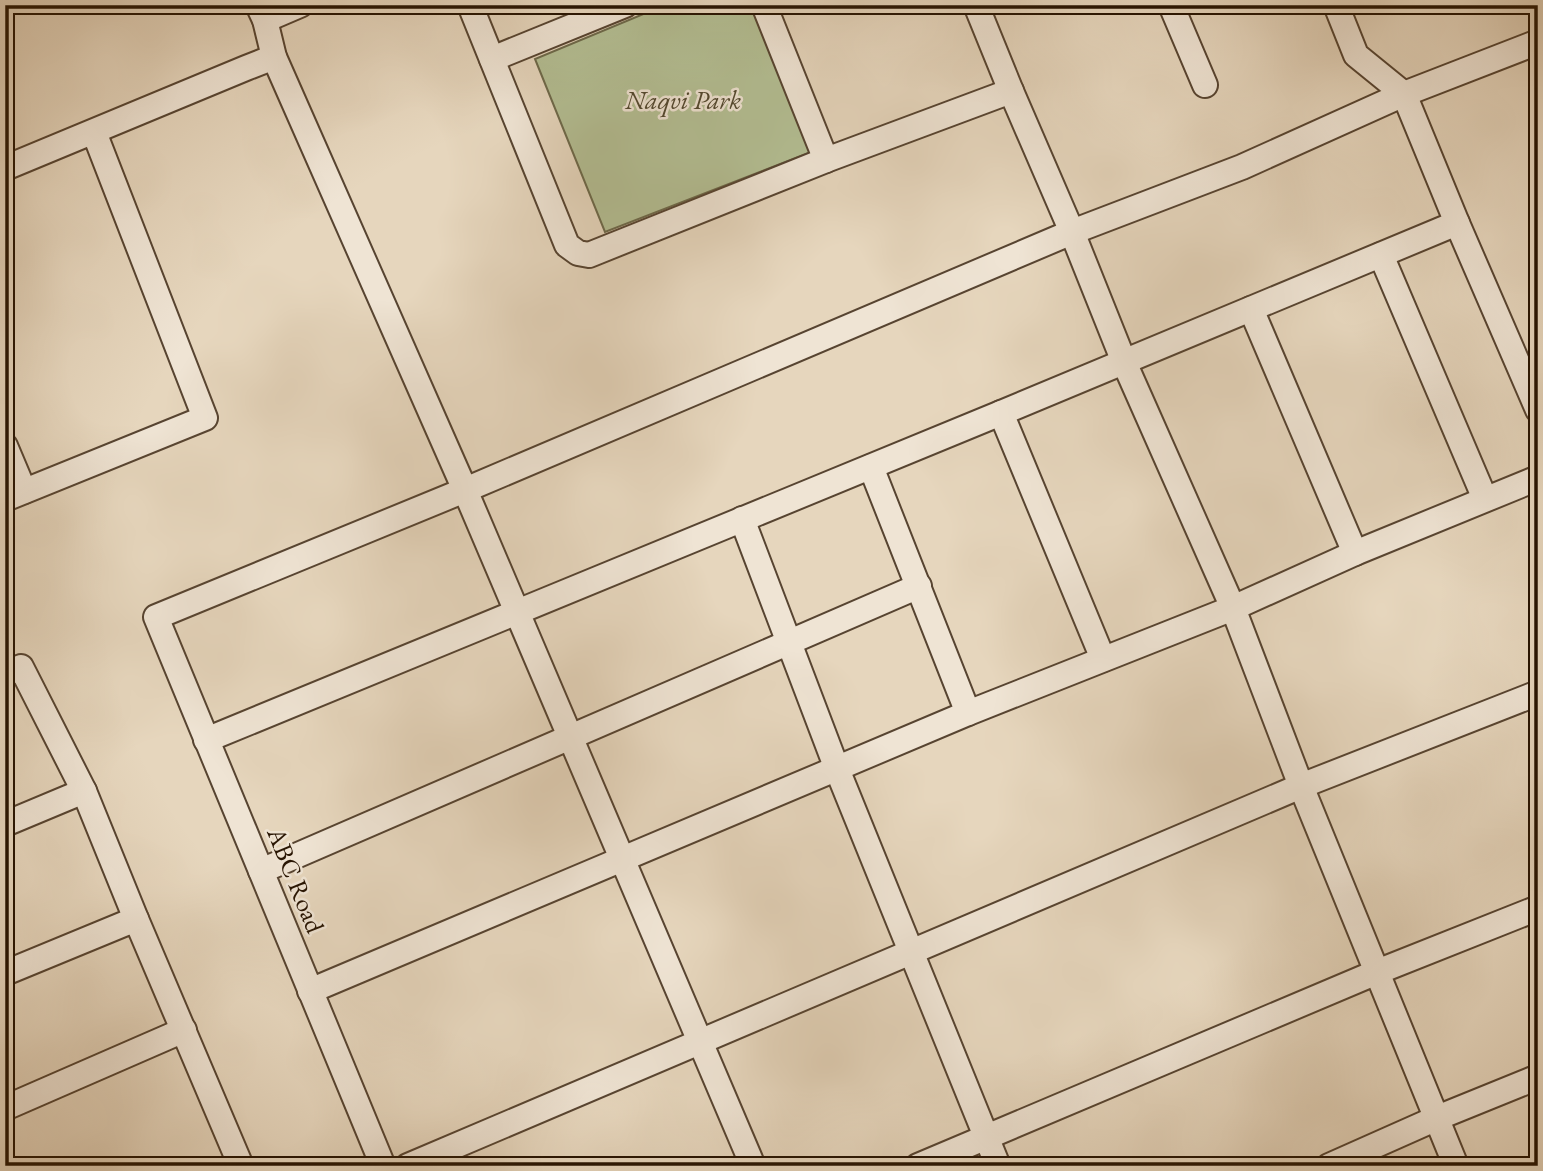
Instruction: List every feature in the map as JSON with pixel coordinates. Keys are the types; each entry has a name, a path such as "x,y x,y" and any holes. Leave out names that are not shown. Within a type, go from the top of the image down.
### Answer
{"street":[{"path":"300,5 261,12 274,57 465,490 753,1166"},
{"path":"470,5 567,245 578,253 589,255 826,160 1011,91"},
{"path":"492,59 625,5"},
{"path":"764,5 826,160"},
{"path":"976,5 1124,362 1233,608 1301,786 1456,1166"},
{"path":"1171,5 1205,85"},
{"path":"1336,5 1356,55 1404,94 1538,410"},
{"path":"465,490 1072,232 1241,167 1404,94 1538,42"},
{"path":"5,168 274,57"},
{"path":"5,446 15,495 205,418 94,132"},
{"path":"206,740 1457,223"},
{"path":"1381,255 1485,499"},
{"path":"1251,309 1355,553"},
{"path":"1001,413 1103,659"},
{"path":"871,467 968,713"},
{"path":"310,991 968,713 1233,608 1355,553 1538,478"},
{"name":"ABC Road","path":"383,1166 156,617 465,490"},
{"path":"742,519 837,769 998,1166"},
{"path":"261,871 919,586"},
{"path":"5,674 21,667 84,791 241,1166"},
{"path":"408,1166 1301,786 1538,693"},
{"path":"5,824 84,791"},
{"path":"918,1166 1377,972 1538,908"},
{"path":"5,973 136,919"},
{"path":"5,1108 184,1030"},
{"path":"1329,1166 1538,1077"}],"green space":[{"name":"Naqvi Park","path":"665,5 754,5 811,152 605,232 535,59"}]}
